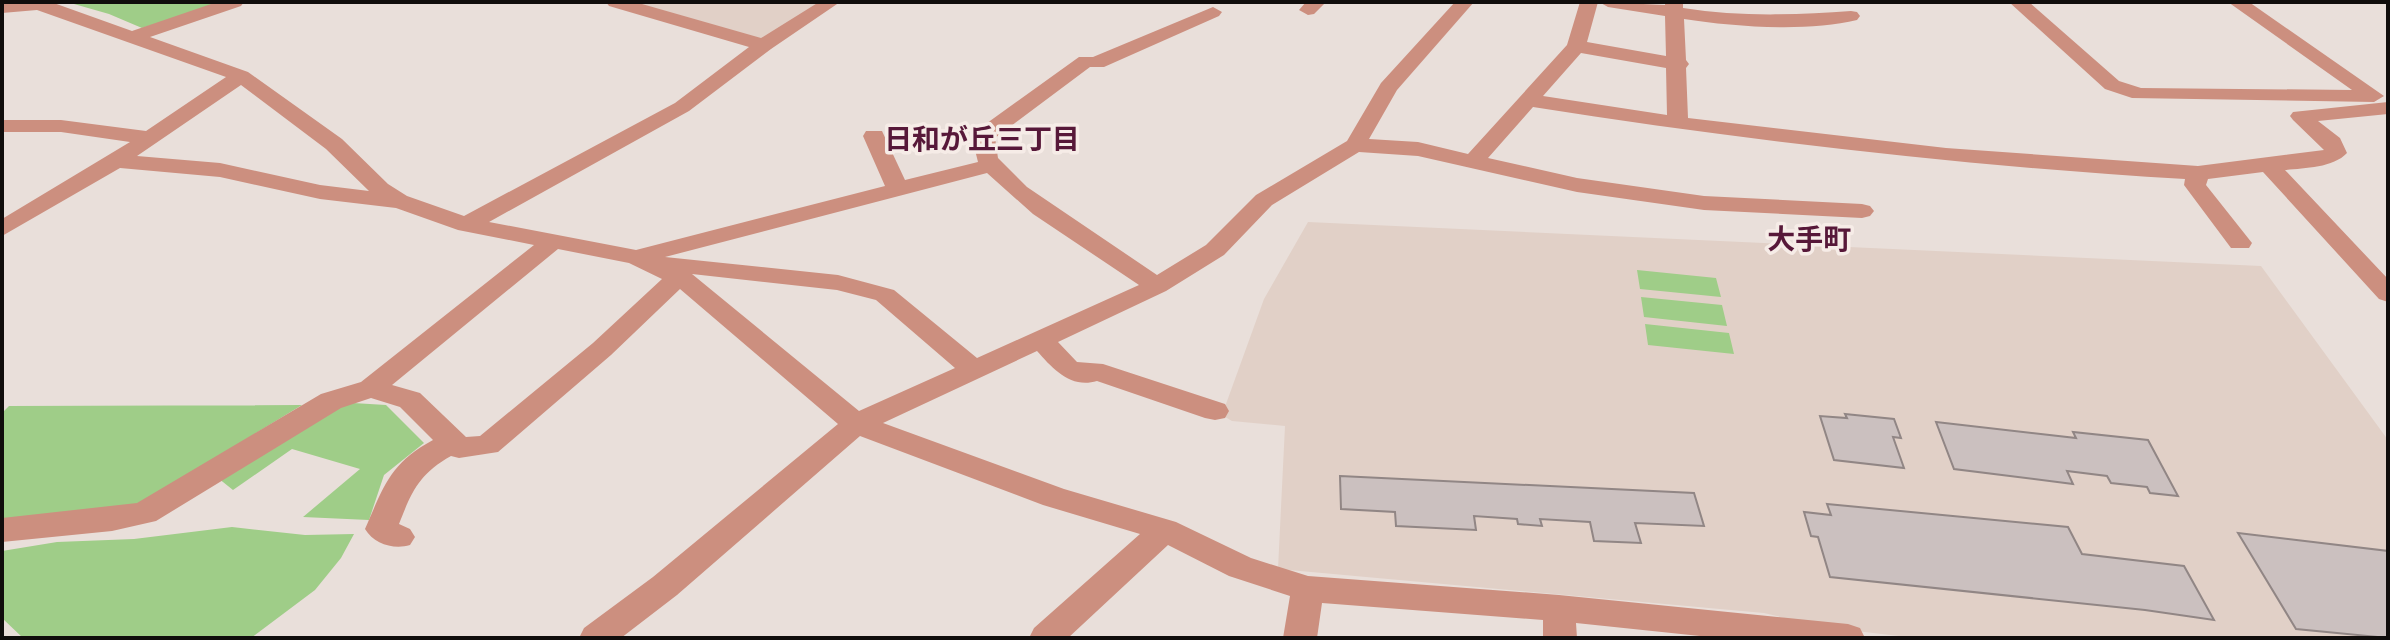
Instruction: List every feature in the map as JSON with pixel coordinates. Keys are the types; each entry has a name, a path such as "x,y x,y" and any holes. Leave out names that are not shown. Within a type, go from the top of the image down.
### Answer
{"street":[{"path":"134,36 235,2"},
{"path":"615,2 764,45"},
{"path":"466,225 682,107 764,45 831,2"},
{"path":"596,638 665,586 856,424 1157,286 1215,250 1264,200 1355,145 1388,87 1465,2"},
{"path":"1474,161 1576,46 1589,2"},
{"path":"1608,2 1675,7 1726,18 1802,20 1851,16"},
{"path":"2018,2 2112,85 2139,94 2382,107"},
{"path":"2237,2 2382,107"},
{"path":"2,8 39,4 241,76 334,144 380,189 399,201 466,225 551,243 642,260 838,283 885,295 974,370"},
{"path":"1675,7 1679,64 1678,124"},
{"path":"1157,286 998,174 985,156 984,136 1092,62 1213,12"},
{"path":"1576,46 1679,64"},
{"path":"2,229 116,161 241,76"},
{"path":"1529,100 1678,124 2052,165 2198,173 2314,160 2336,153 2332,143 2300,116 2382,107"},
{"path":"2,126 61,126 151,138"},
{"path":"874,136 898,189"},
{"path":"1355,145 1418,149 1577,185 1704,203 1862,211"},
{"path":"116,161 220,170 320,192 399,201"},
{"path":"642,260 991,165"},
{"path":"2268,165 2388,294"},
{"path":"2198,173 2195,185 2240,243"},
{"path":"2,530 112,520 145,513 331,401 371,388 551,243"},
{"path":"642,260 678,277 856,424 1054,497 1165,530 1240,567 1308,589 1560,623 1835,637"},
{"path":"371,388 410,400 459,448 488,445 602,349 678,277"},
{"path":"1041,339 1067,368 1087,375 1093,370 1215,411"},
{"path":"399,537 381,529 399,486 418,461 452,442"},
{"path":"1046,638 1090,602 1165,530"},
{"path":"1300,638 1308,589"}],"shaded area":[{"path":"628,2 824,2 758,40"},
{"path":"1308,222 2261,266 2388,440 2388,638 1916,638 1822,627 1764,613 1278,569 1285,426 1232,421 1222,415 1264,299"}],"green space":[{"path":"67,2 226,2 142,28 109,14"},
{"path":"1637,270 1716,278 1721,297 1640,289"},
{"path":"1641,297 1722,305 1727,326 1644,317"},
{"path":"1645,324 1729,333 1734,354 1648,345"},
{"path":"353,403 386,405 424,443 384,475 369,520 303,517 360,469 292,449 233,490 218,478 326,412"},
{"path":"302,405 145,501 128,507 2,520 2,413 9,406"},
{"path":"232,527 305,535 354,534 341,558 315,590 251,638 23,638 2,618 2,551 57,542 134,539"}],"building":[{"path":"1845,414 1894,419 1901,438 1893,437 1904,468 1834,460 1820,416 1847,418"},
{"path":"1936,422 2076,438 2073,432 2148,440 2178,496 2150,493 2147,487 2111,483 2107,476 2067,471 2073,484 1954,469"},
{"path":"1340,476 1694,493 1704,526 1635,523 1641,543 1594,541 1590,522 1540,519 1542,526 1518,524 1517,519 1474,516 1476,530 1396,526 1395,512 1341,509"},
{"path":"1827,504 2068,527 2082,554 2184,566 2214,620 1830,577 1818,537 1811,536 1804,512 1831,515"},
{"path":"2238,533 2388,551 2388,638 2296,629"}],"district":[{"name":"日和が丘三丁目","path":"982,139"},
{"name":"大手町","path":"1809,239"}]}
